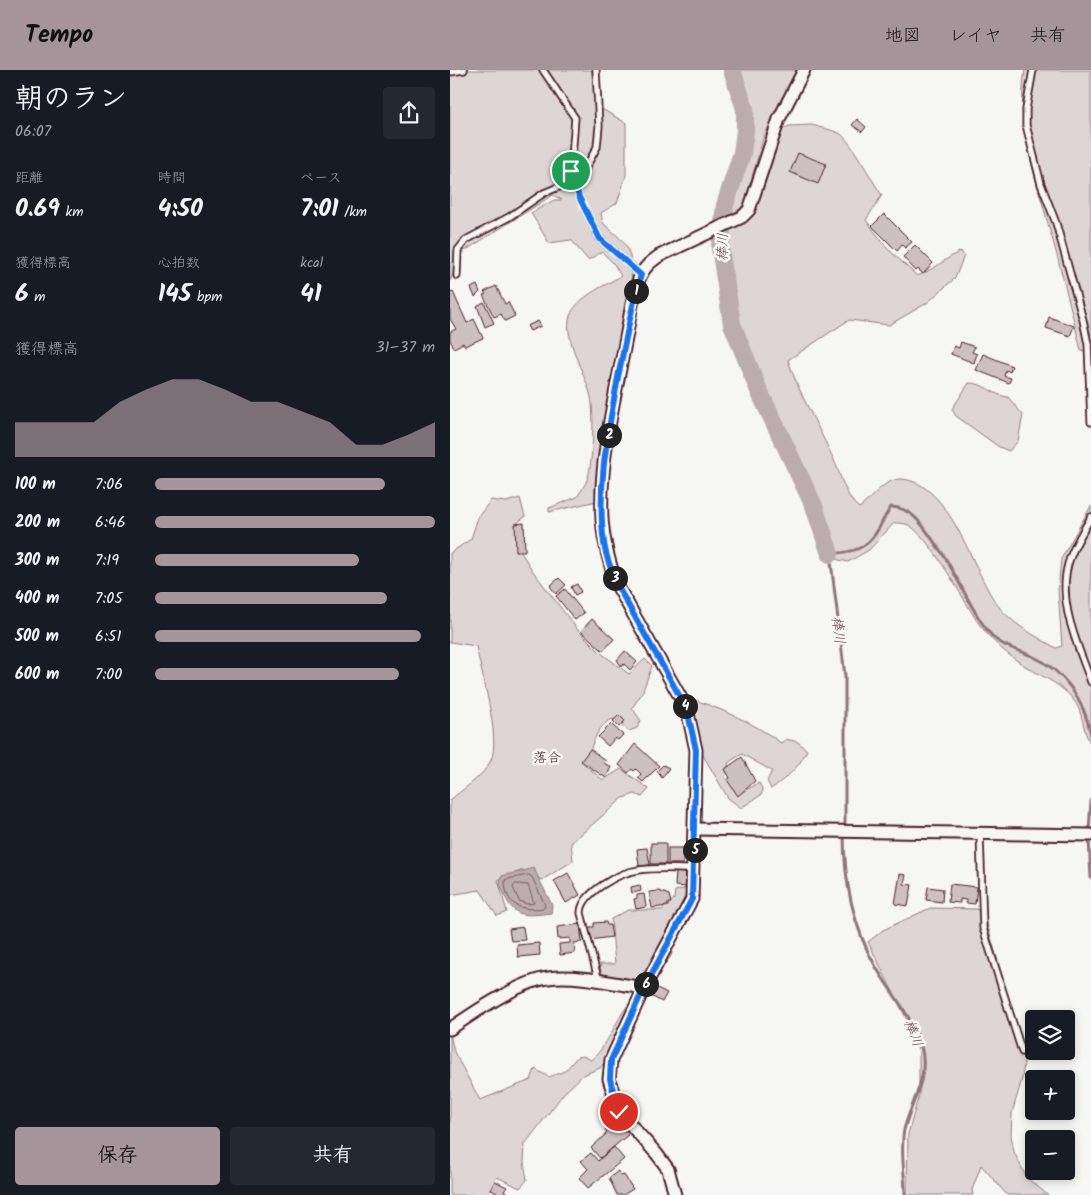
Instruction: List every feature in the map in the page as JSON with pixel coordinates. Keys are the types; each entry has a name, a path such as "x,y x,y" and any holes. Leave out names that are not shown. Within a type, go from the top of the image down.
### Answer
{"street":[{"path":"676,1195 668,1169 619,1112 610,1079 611,1060 644,988 692,899 696,750 687,709 618,587 609,565 604,543 603,485 612,413 634,298 641,275 649,264 659,256 742,217 749,210 779,119 804,70"},
{"path":"695,829 1091,835"},
{"path":"450,1029 506,996 538,980 564,977 644,988"}],"lane":[{"path":"450,72 464,70"},
{"path":"543,70 576,118 571,171 574,184 600,239 641,275"},
{"path":"456,276 458,250 466,240 503,221 544,193 574,184 596,147 599,126 596,70"},
{"path":"1033,70 1026,109 1026,125 1041,184 1056,223 1083,320 1088,344 1091,422"},
{"path":"1091,517 1070,559 1066,598 1072,630 1091,682"},
{"path":"980,834 983,928 1022,1052"},
{"path":"599,982 580,913 586,898 628,872 694,869"}],"shaded area":[{"path":"450,70 592,70 595,105 626,123 626,176 617,203 601,213 603,223 628,249 632,273 597,501 549,512 549,508 577,497 587,480 590,469 593,435 592,401 569,334 570,316 585,298 621,276 614,264 602,252 588,260 571,240 549,243 531,213 554,200 562,200 553,195 455,257 453,275 450,281"},
{"path":"736,70 809,70 778,106 763,139 745,202 740,209 729,215 727,214 729,204 744,153 747,122 746,106"},
{"path":"1025,70 1091,70 1091,354 1081,350 1028,150 1023,110"},
{"path":"812,125 839,133 855,151 882,195 866,220 887,248 917,276 961,251 964,256 955,278 927,303 889,325 849,320 788,360 798,385 847,492 854,503 859,508 884,485 896,480 902,479 919,484 934,495 947,511 996,603 1023,628 1056,648 1062,646 1058,590 1061,559 1091,506 1091,744 1077,704 1073,699 1058,686 1015,659 989,636 977,621 934,552 915,529 906,524 894,523 869,550 848,562 835,559 827,554 795,475 749,385 738,357 723,295 714,237 742,223 750,215 766,181 778,132 789,126"},
{"path":"969,383 974,383 1008,397 1023,415 1018,441 1009,451 999,447 956,416 952,409"},
{"path":"520,498 525,517 518,522 519,549 532,570 577,629 601,653 629,674 645,659 652,666 642,693 632,708 641,721 637,728 629,731 613,719 607,722 598,732 585,765 603,780 621,769 649,789 642,797 635,794 623,798 571,843 573,861 542,880 523,870 498,880 507,912 497,916 480,890 450,895 450,800 467,787 488,766 493,750 494,736 476,646 450,642 450,553 471,539 478,517 491,500 506,502"},
{"path":"692,699 738,718 781,743 786,739 798,742 807,750 796,767 771,789 767,781 772,771 742,754 729,762 725,777 738,794 759,783 763,790 761,795 741,808 728,798 700,750 697,726 687,702"},
{"path":"688,888 691,892 671,956 644,993 603,989 600,964 615,964 611,919 628,910 662,910 674,899 675,891"},
{"path":"930,908 977,909 986,920 1025,1055 1022,1079 1012,1113 1011,1135 1014,1152 1025,1174 1025,1180 1029,1180 1048,1195 1007,1195 981,1165 972,1190 973,1195 907,1195 908,1134 919,1095 919,1052 908,1022 868,942 883,930"},
{"path":"627,1006 631,1009 608,1058 600,1068 583,1075 564,1093 525,1144 524,1162 527,1180 520,1188 497,1177 489,1191 489,1195 450,1195 450,1033 454,1052 480,1100 531,1080 535,1069 549,1077 565,1071 577,1057 583,1056 591,1060 606,1042"}],"water":[{"path":"533,867 552,905 551,913 521,914 511,907 501,887 502,876 525,871"}],"building":[{"path":"857,119 866,127 862,132 852,125"},
{"path":"798,153 826,164 818,184 790,172"},
{"path":"884,214 912,242 905,248 902,245 897,251 872,226"},
{"path":"915,245 933,263 923,274 918,269 916,271 903,257"},
{"path":"477,285 480,292 475,297 471,288"},
{"path":"496,286 505,304 508,302 515,316 505,321 501,314 494,317 483,295 486,294 484,292"},
{"path":"453,292 467,323 474,319 483,338 465,346 463,343 454,348 450,340 450,332 456,329 450,319 450,293"},
{"path":"484,302 494,323 485,327 477,306"},
{"path":"1049,317 1074,326 1070,336 1046,328"},
{"path":"538,321 541,326 530,331 527,326"},
{"path":"961,342 975,347 972,352 977,354 974,363 951,354 954,346 959,348"},
{"path":"983,354 1012,366 1010,372 1006,370 1004,376 1011,378 1009,383 976,370"},
{"path":"524,523 525,551 516,551 515,524"},
{"path":"559,578 566,585 556,594 550,586"},
{"path":"577,584 581,592 575,595 571,587"},
{"path":"565,589 584,613 575,620 556,596"},
{"path":"592,619 614,639 603,651 581,631"},
{"path":"625,651 637,662 630,670 624,664 622,667 617,660"},
{"path":"619,715 625,721 619,727 613,721"},
{"path":"611,724 623,735 618,740 615,738 608,746 598,737"},
{"path":"635,744 659,766 643,782 638,778 641,774 636,769 634,771 632,769 628,773 619,765"},
{"path":"590,749 606,761 604,763 611,767 606,778 581,761"},
{"path":"742,757 755,781 738,796 727,780 730,778 725,769"},
{"path":"663,765 669,768 662,778 657,771"},
{"path":"651,843 666,843 666,864 651,864"},
{"path":"647,848 650,865 639,866 637,849"},
{"path":"668,848 683,848 683,864 668,864"},
{"path":"676,872 686,873 686,887 675,886"},
{"path":"568,873 580,895 566,903 554,881"},
{"path":"900,874 906,875 904,884 912,885 908,906 895,904"},
{"path":"950,884 977,887 975,904 966,903 966,900 960,899 960,903 948,902"},
{"path":"640,885 641,891 632,893 631,887"},
{"path":"928,887 943,889 942,902 926,900"},
{"path":"659,891 669,895 671,903 668,903 668,906 652,908 649,892"},
{"path":"644,894 646,907 636,909 634,899 637,898 637,895"},
{"path":"606,922 607,925 610,925 612,937 590,940 588,927 594,927 594,923"},
{"path":"580,924 582,942 574,943 575,953 560,955 559,944 570,943 570,938 558,939 557,927"},
{"path":"523,927 525,940 511,941 509,929"},
{"path":"539,943 540,955 518,957 517,945"},
{"path":"653,986 667,993 662,1002 649,995"},
{"path":"612,1124 617,1129 620,1126 628,1135 600,1158 591,1148 607,1133 605,1130"},
{"path":"614,1147 624,1159 588,1188 579,1178 588,1169 581,1161 591,1153 598,1161"},
{"path":"618,1171 621,1176 624,1175 633,1189 623,1195 617,1195 609,1178"},
{"path":"495,1181 507,1187 504,1191 512,1195 497,1195 497,1193 491,1190"}],"waterway":[{"name":"棒川","path":"732,70 745,109 742,153 725,205 720,247 732,324 759,391 814,506 830,554"},
{"path":"845,829 845,676 830,554 852,551 870,541 891,507 907,511 920,522 947,561 986,629 994,638 1007,647 1044,662 1063,678 1078,699 1088,722 1091,735"},
{"path":"1089,832 1091,800"},
{"name":"棒川","path":"844,835 848,886 861,936 876,967 912,1025 921,1046 923,1069 903,1138 905,1195"},
{"path":"1089,838 1091,878"}],"district":[{"name":"落合","path":"547,757"}],"route":[{"path":"571,171 572,181 600,239 641,275 634,298 612,413 603,485 602,518 604,543 609,565 618,587 677,688 687,709 696,750 694,887 692,899 644,988 611,1060 610,1079 612,1096 619,1112"}]}
